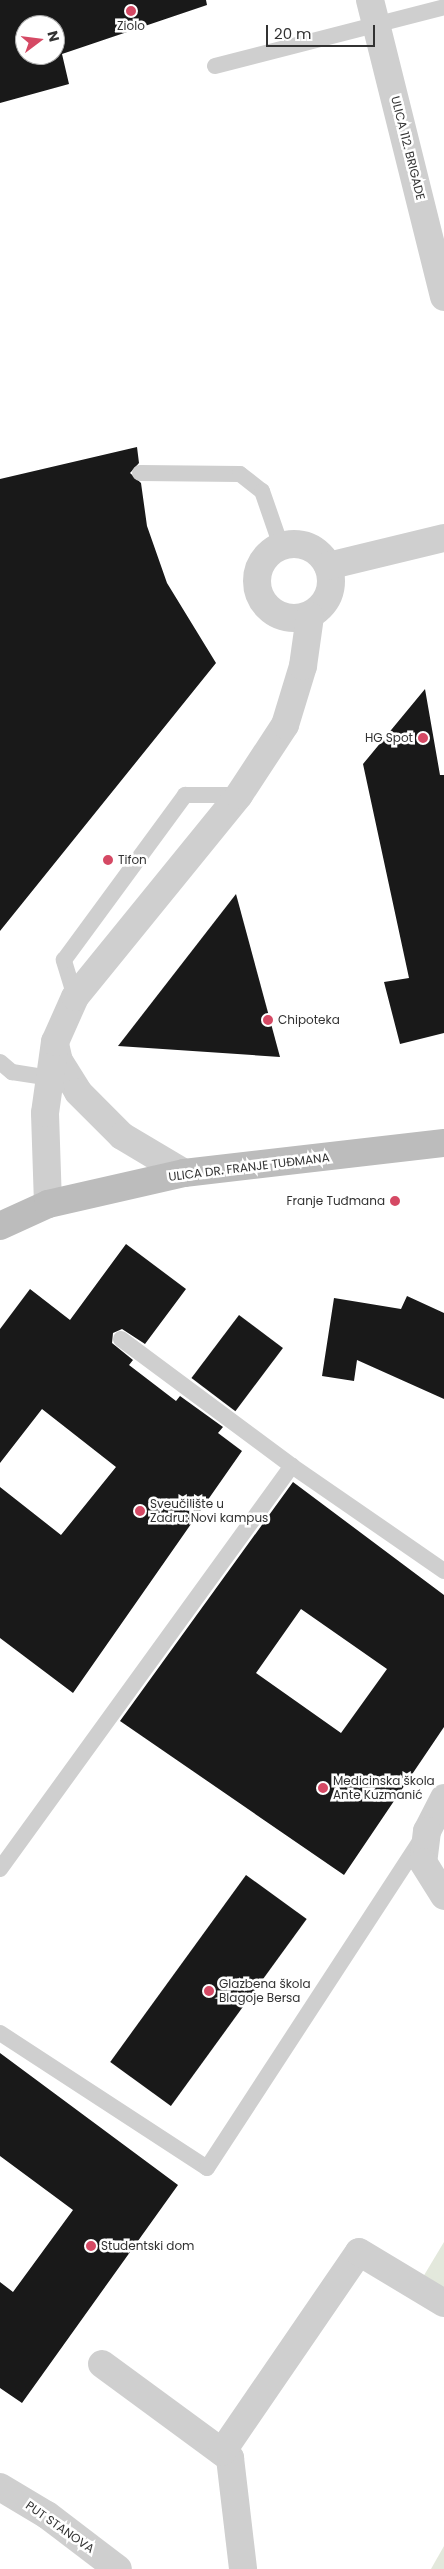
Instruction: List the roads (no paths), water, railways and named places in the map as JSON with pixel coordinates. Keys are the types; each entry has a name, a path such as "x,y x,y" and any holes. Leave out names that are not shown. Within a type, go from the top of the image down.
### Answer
{"main road":[{"name":"ULICA DR. FRANJE TUĐMANA","path":"0,1226 48,1204 184,1173 444,1143"}],"street":[{"name":"ULICA 112. BRIGADE","path":"374,12 444,296"},
{"path":"328,566 444,538"},
{"path":"304,544 328,566 331,589 320,609 310,616 282,616 261,599 259,567 281,546 304,544"},
{"path":"48,1204 45,1113 55,1042 75,997 239,795 285,725 303,666 310,616"},
{"path":"55,1042 59,1061 78,1092 122,1136 184,1173"},
{"path":"444,1798 426,1831 423,1862 444,1896"},
{"path":"222,2452 359,2252 444,2303"},
{"path":"102,2364 230,2458 243,2569"},
{"name":"PUT STANOVA","path":"0,2487 47,2515 118,2569"}],"lane":[{"path":"215,66 374,12 444,7"},
{"path":"140,473 240,474 262,492 281,546"},
{"path":"75,997 64,960 185,795 239,795"},
{"path":"0,1062 12,1072 50,1078"},
{"path":"122,1339 292,1466 444,1571"},
{"path":"0,1869 292,1466"},
{"path":"0,2033 207,2168 426,1831"}],"place":[{"name":"Ziolo","path":"131,11"},
{"name":"HG Spot","path":"423,738"},
{"name":"Tifon","path":"108,860"},
{"name":"Chipoteka","path":"268,1020"},
{"name":"Franje Tuđmana","path":"395,1201"},
{"name":"Sveučilište u Zadru: Novi kampus","path":"140,1511"},
{"name":"Medicinska škola Ante Kuzmanić","path":"323,1788"},
{"name":"Glazbena škola Blagoje Bersa","path":"209,1991"},
{"name":"Studentski dom","path":"91,2246"}]}
